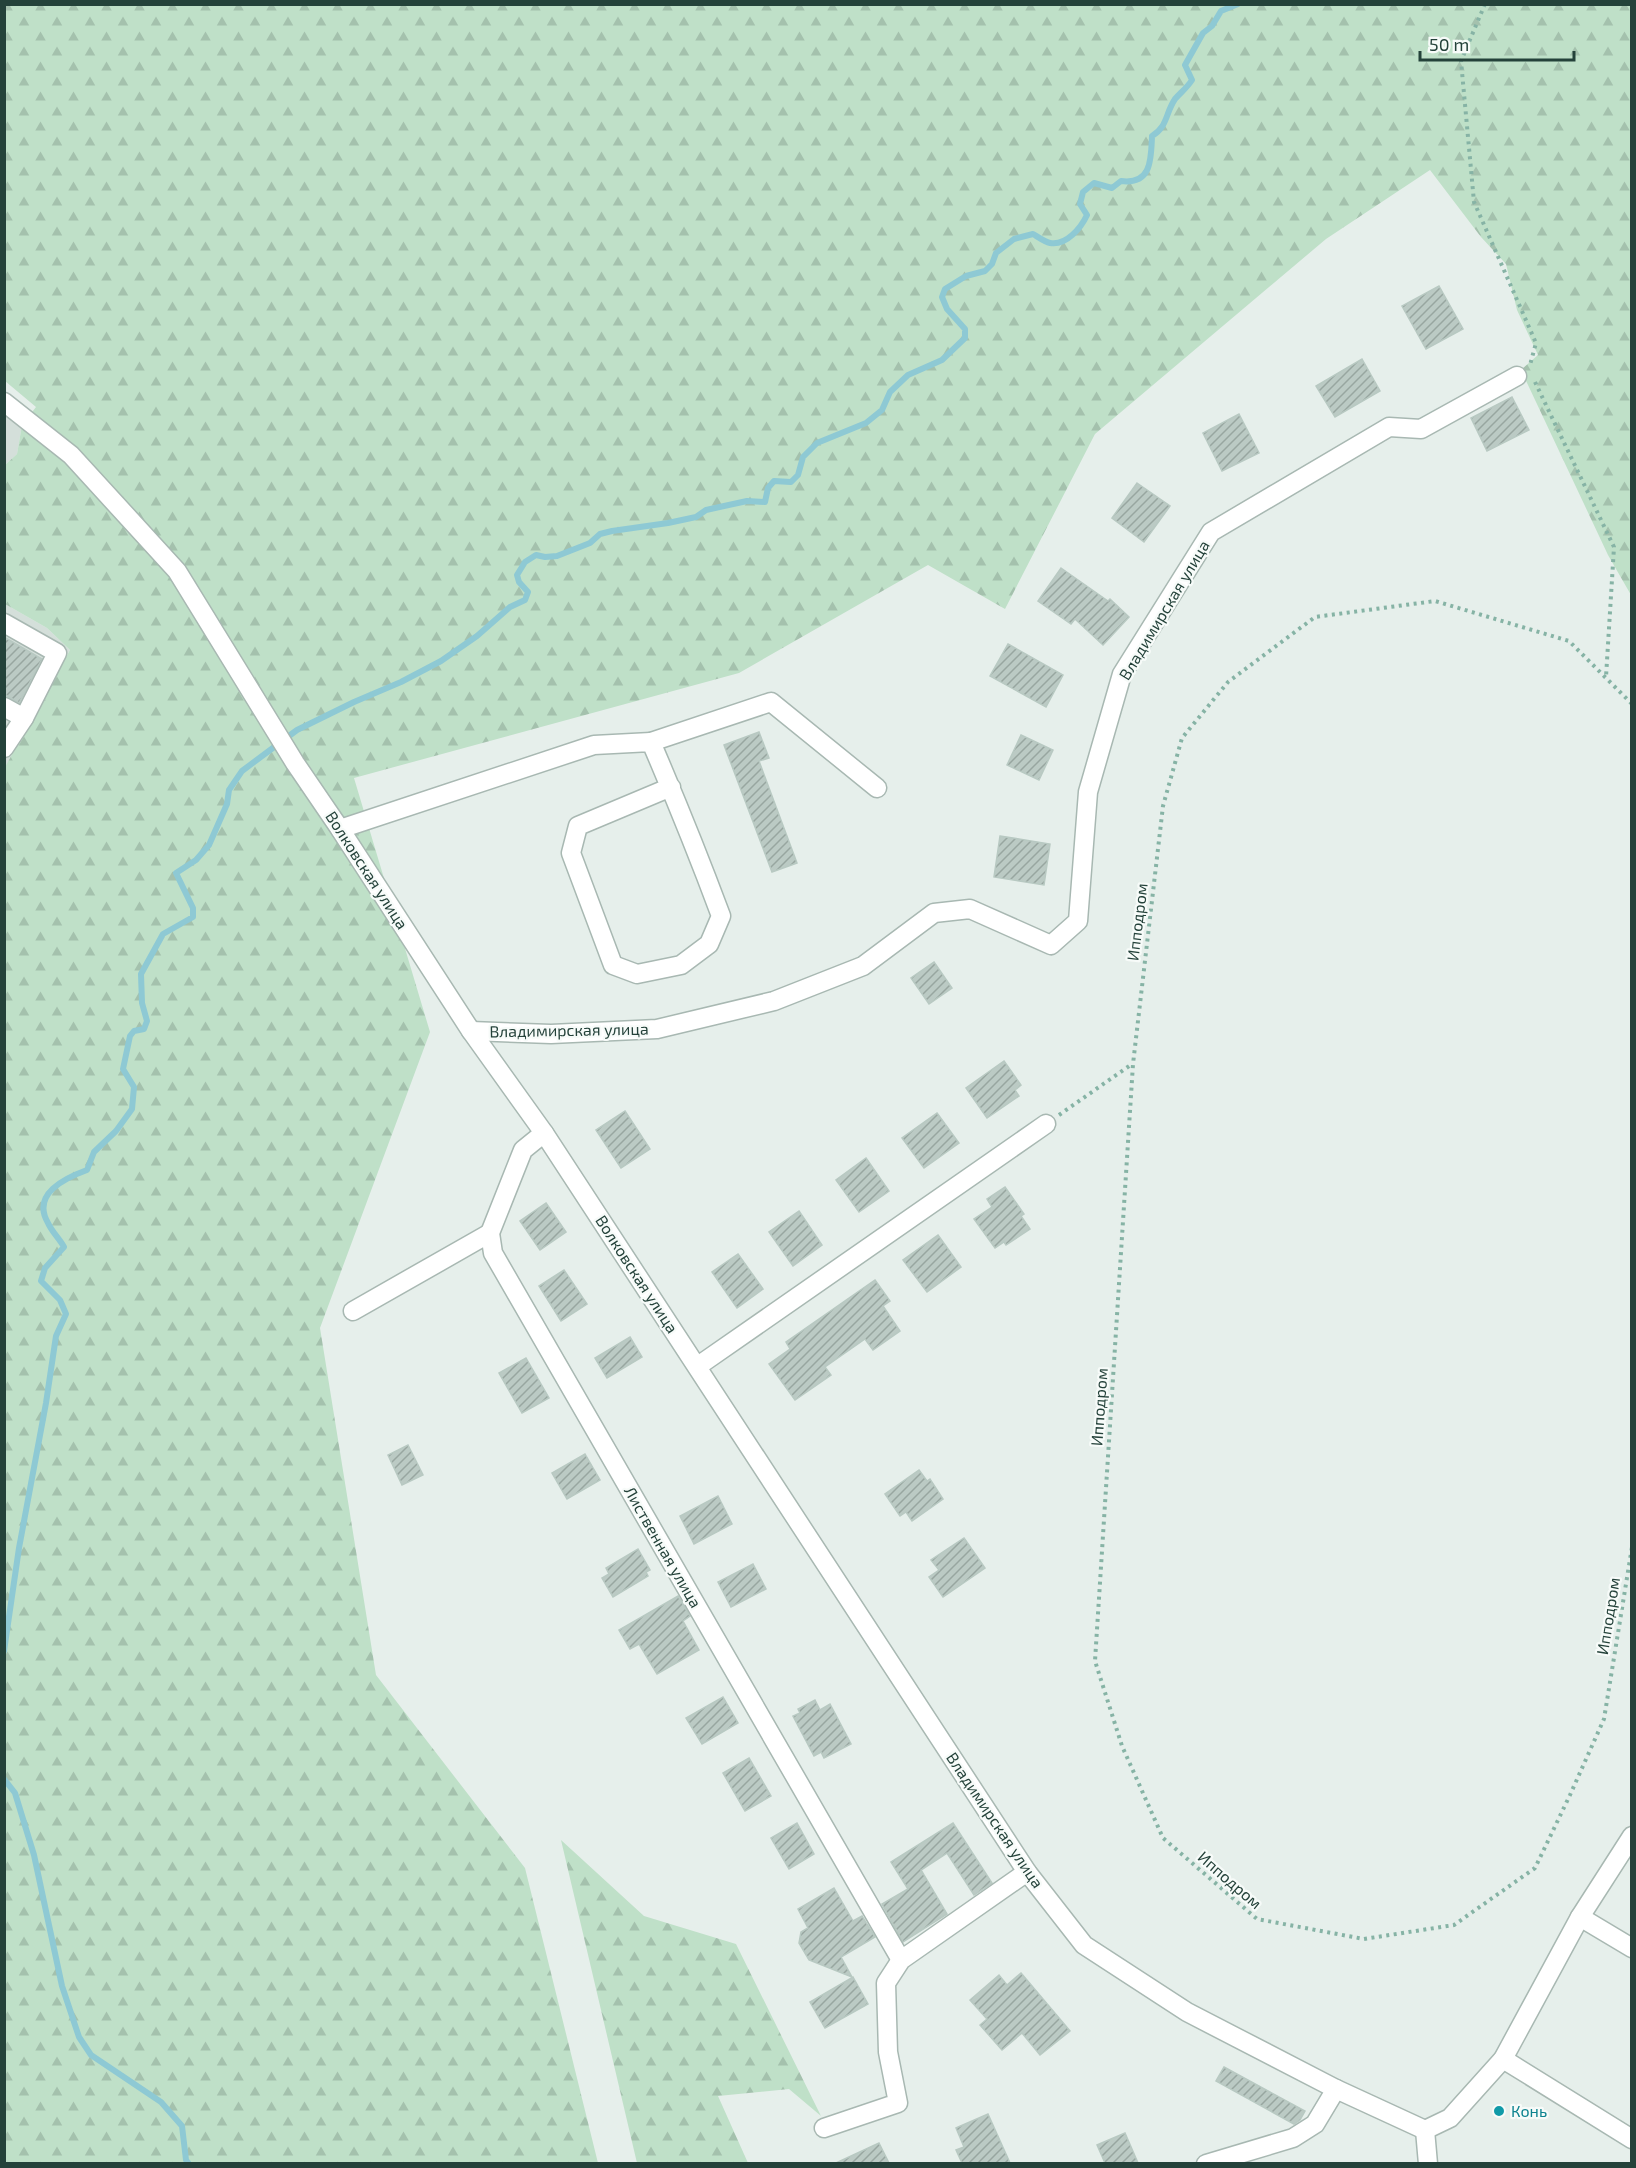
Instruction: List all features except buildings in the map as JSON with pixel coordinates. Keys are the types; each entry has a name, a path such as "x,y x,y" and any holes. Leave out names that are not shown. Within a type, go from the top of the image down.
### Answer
{"street":[{"name":"Владимирская улица","path":"471,1031 551,1034 657,1029 774,1001 863,966 934,913 970,909 1050,945 1078,921 1088,792 1122,674 1211,532 1389,427 1421,429 1523,372"},
{"name":"Волковская улица","path":"4,402 71,455 177,571 289,754 471,1031 544,1132 698,1366"},
{"path":"4,623 57,653 24,718 4,748"},
{"path":"340,829 594,746 651,742 771,702 877,788"},
{"path":"4,707 24,718"},
{"path":"651,742 671,787 721,916 710,944 681,965 637,974 613,965 571,853 578,826 671,787"},
{"path":"698,1366 1046,1124"},
{"path":"352,1311 490,1233 523,1150 544,1132"},
{"name":"Лиственная улица","path":"490,1233 493,1254 900,1960"},
{"name":"Владимирская улица","path":"698,1366 1027,1872 1084,1945 1186,2012 1336,2089 1425,2130"},
{"path":"1428,2163 1425,2130 1450,2118 1503,2059 1580,1917 1632,1836"},
{"path":"824,2128 898,2103 888,2052 886,1983 900,1960 1027,1872"},
{"path":"1580,1917 1632,1948"},
{"path":"1503,2059 1632,2139"},
{"path":"1206,2163 1293,2138 1315,2124 1336,2089"}],"path":[{"path":"1485,4 1461,60 1474,202 1536,343 1523,372 1614,547 1606,678"},
{"name":"Ипподром","path":"1632,704 1569,641 1435,601 1315,617 1228,682 1182,738 1163,806 1133,1064 1095,1661 1122,1746 1163,1838 1257,1919 1364,1939 1454,1925 1535,1868 1570,1795 1604,1719 1632,1547"},
{"path":"1046,1124 1133,1064"}],"shaded area":[{"path":"5,412 22,425 17,454 5,465"},
{"path":"5,604 47,628 70,650 5,769"}],"green space":[{"path":"5,5 1631,5 1631,595 1608,555 1521,370 1538,355 1517,310 1506,264 1481,237 1430,170 1326,239 1095,434 1005,609 928,565 739,673 354,778 430,1032 320,1328 376,1675 525,1868 598,2163 5,2163 4,769 70,650 47,628 5,604 5,465 17,454 22,425 36,407 5,381"},
{"path":"561,1840 644,1916 736,1944 821,2116 789,2089 718,2096 748,2163 637,2163"}],"waterway":[{"path":"4,1651 19,1548 56,1336 66,1314 60,1300 41,1281 45,1268 64,1247 48,1223 44,1213 44,1204 53,1189 87,1170 94,1152 116,1131 132,1109 134,1087 123,1069 130,1036 134,1031 144,1029 147,1021 142,1003 141,974 163,934 193,917 193,908 176,873 196,860 209,845 227,804 229,790 242,771 297,730 401,682 441,661 477,636 510,607 525,600 528,592 519,582 517,575 525,562 536,555 557,556 590,543 600,534 612,531 696,517 706,510 747,501 765,502 768,488 774,481 791,482 798,475 803,457 817,443 866,423 882,410 890,392 908,375 942,360 965,338 965,329 947,309 942,297 945,289 966,276 985,271 992,264 996,253 1014,239 1033,234 1050,243 1067,239 1077,230 1087,215 1080,204 1083,192 1094,183 1112,188 1121,181 1139,179 1144,175 1150,161 1152,136 1164,124 1175,99 1192,80 1185,65 1203,33 1212,26 1221,11 1238,4"},
{"path":"4,1779 15,1793 34,1855 62,1986 79,2037 91,2055 161,2102 182,2126 186,2160 189,2164"}],"place":[{"name":"Конь","path":"1499,2111"}]}
